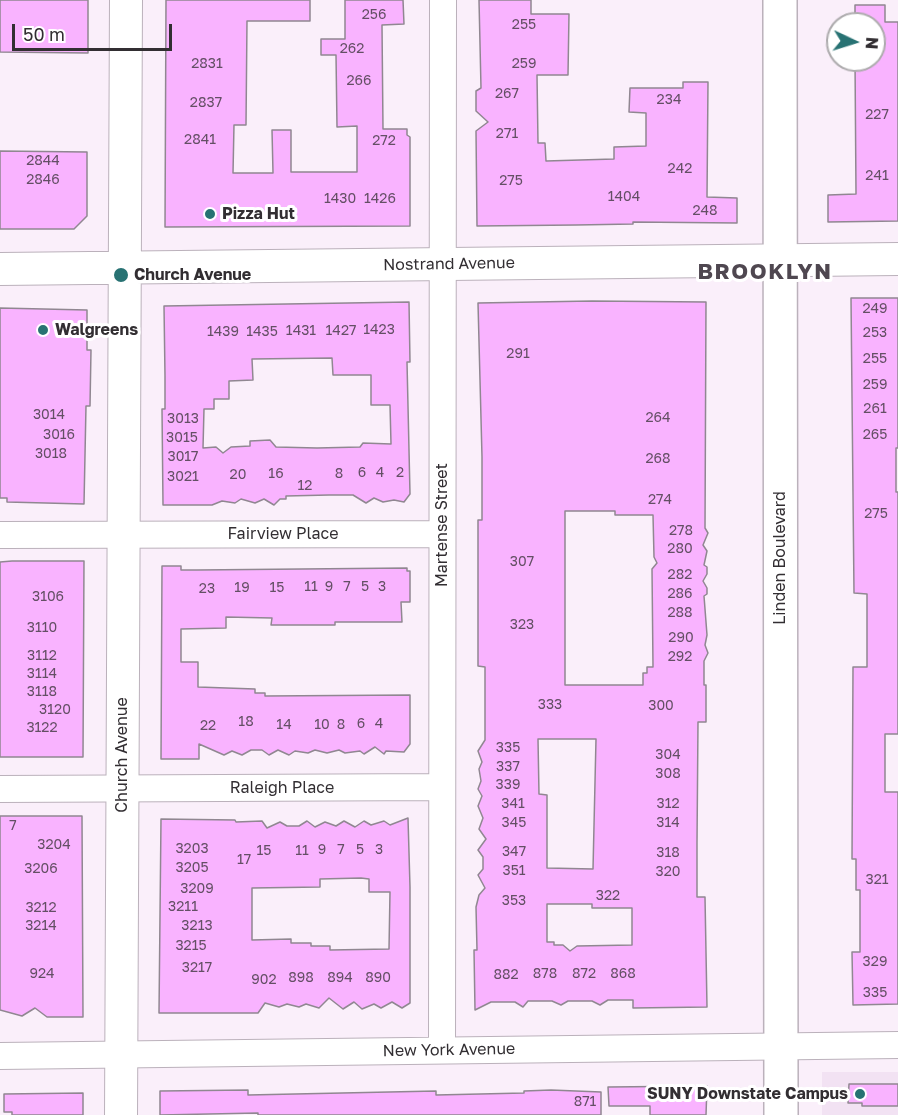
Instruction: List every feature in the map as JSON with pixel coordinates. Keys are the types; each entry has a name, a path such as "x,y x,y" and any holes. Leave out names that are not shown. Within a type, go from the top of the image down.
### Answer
{"highway":[{"name":"Linden Boulevard","path":"780,0 781,1115"}],"main road":[{"name":"Church Avenue","path":"121,1115 126,0"},
{"name":"Nostrand Avenue","path":"0,269 898,259"}],"street":[{"name":"Martense Street","path":"442,1049 443,0"},
{"name":"Fairview Place","path":"0,535 442,534"},
{"name":"Raleigh Place","path":"0,789 442,788"},
{"name":"New York Avenue","path":"0,1056 442,1049 898,1046"}],"shaded area":[{"name":"SUNY Downstate Campus","path":"822,1072 898,1072 898,1115 822,1115"}],"building":[{"path":"0,0 88,0 88,53 0,52"},
{"path":"166,0 310,0 310,21 247,21 246,125 234,125 233,173 273,173 272,130 291,130 291,172 357,172 357,126 337,127 336,55 321,55 321,39 345,39 345,0 403,0 404,24 382,25 383,129 407,129 407,135 410,137 410,226 165,227"},
{"path":"479,0 531,0 531,14 569,14 568,75 537,75 538,143 545,143 546,161 614,159 614,147 646,146 646,113 629,112 630,88 683,88 683,82 708,82 707,197 737,198 737,223 633,222 633,224 477,226 476,131 488,122 476,111 476,91 481,88"},
{"path":"855,5 885,5 885,12 855,12"},
{"path":"886,22 898,22 898,221 828,222 828,195 856,194 855,72 886,72"},
{"path":"0,151 87,152 87,216 74,229 0,229"},
{"path":"851,298 898,298 896,492 898,492 898,734 885,734 885,792 898,792 898,1004 853,1005 852,952 860,952 860,890 856,890 856,859 852,859 853,667 867,667 867,594 854,593"},
{"path":"409,302 410,362 407,362 410,494 404,502 394,500 383,502 374,498 366,503 353,495 329,495 286,496 286,499 280,499 274,505 264,499 255,503 241,499 235,503 222,501 212,505 163,505 164,306","holes":["332,358 333,375 371,375 371,405 390,405 391,444 363,443 360,447 276,447 270,440 250,441 250,446 231,447 223,453 216,447 203,448 204,409 214,409 214,399 229,399 229,381 253,380 252,359"]},
{"path":"706,302 705,528 708,533 703,545 707,551 704,565 707,567 707,574 703,581 707,588 707,594 704,596 707,635 705,645 708,653 704,661 706,722 698,722 697,897 705,897 707,1007 633,1008 633,1000 608,1000 600,1005 592,1001 568,1001 561,1005 552,1001 528,1001 523,1007 515,1002 491,1002 475,1010 476,907 479,895 485,888 478,875 483,869 483,857 478,850 486,839 479,829 483,818 478,806 482,796 478,789 481,781 479,769 482,762 478,751 485,740 485,667 478,666 478,520 482,520 482,457 478,303","holes":["565,511 615,511 615,515 653,515 654,557 657,563 652,569 653,667 647,667 647,673 643,673 643,685 565,685","538,739 596,739 593,869 547,868 547,795 539,794","547,904 592,904 592,908 632,908 632,945 577,946 570,951 563,945 547,942"]},
{"path":"0,308 87,310 87,350 91,350 90,406 86,406 84,504 7,502 7,498 0,498"},
{"path":"84,561 83,757 0,757 0,562"},
{"path":"162,566 181,566 181,570 407,568 407,571 410,571 410,602 401,602 402,622 271,625 272,618 226,617 226,628 181,629 181,662 198,662 198,687 255,689 255,693 265,693 265,696 410,695 410,744 404,752 386,751 384,754 375,747 364,754 360,751 345,753 339,750 327,753 315,750 308,753 295,751 289,755 278,750 269,755 262,750 251,750 242,755 232,751 224,755 199,744 199,759 161,759"},
{"path":"0,816 82,816 83,1017 47,1017 35,1008 22,1016 0,1010"},
{"path":"408,818 410,1003 402,1008 392,1002 381,1008 374,1004 362,1009 354,1002 343,1009 329,998 319,1008 306,1004 299,1007 287,1004 279,1007 265,1003 258,1013 159,1013 161,819 262,821 267,828 280,822 287,826 299,826 307,821 315,827 325,822 336,826 344,821 355,827 364,821 371,825 384,821 390,825","holes":["320,879 369,879 369,892 390,892 389,949 330,950 330,946 291,943 291,939 252,940 252,888 320,887"]},
{"path":"849,1084 898,1084 898,1106 862,1106 862,1103 848,1103"},
{"path":"707,1086 706,1115 650,1115 650,1106 609,1106 608,1087"},
{"path":"248,1090 248,1095 436,1091 436,1095 524,1093 524,1091 551,1090 601,1092 601,1115 258,1115 258,1113 160,1115 160,1091"},
{"path":"83,1093 83,1115 12,1115 12,1112 4,1112 4,1094"}],"place":[{"name":"Pizza Hut","path":"210,214"},
{"name":"Church Avenue","path":"121,275"},
{"name":"Walgreens","path":"43,330"},
{"name":"SUNY Downstate Campus","path":"860,1094"}],"district":[{"name":"BROOKLYN","path":"765,272"}]}
